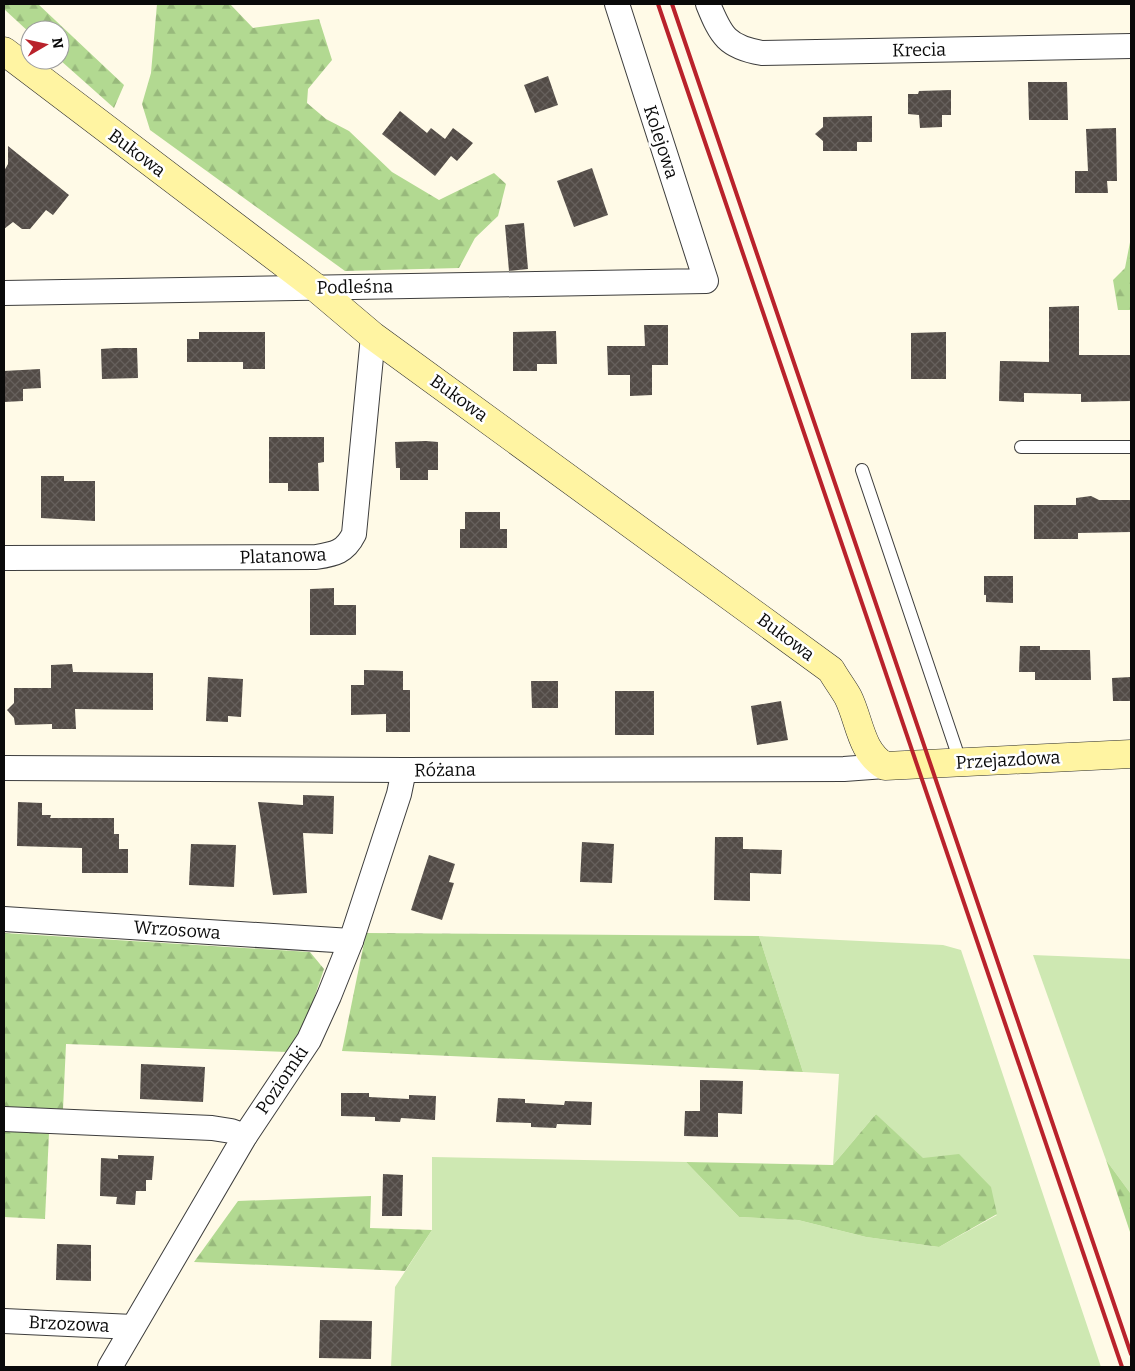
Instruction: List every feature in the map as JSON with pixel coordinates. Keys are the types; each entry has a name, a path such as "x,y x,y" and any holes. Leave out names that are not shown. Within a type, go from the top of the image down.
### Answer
{"street":[{"name":"Kolejowa","path":"617,4 706,281"},
{"name":"Krecia","path":"712,15 724,36 734,46 762,53 1131,46"},
{"name":"Bukowa","path":"4,52 315,287 373,336 831,670 848,698 864,742 876,760 885,766"},
{"name":"Podleśna","path":"4,293 706,281"},
{"name":"Platanowa","path":"4,558 316,557 339,553 348,546 354,534 373,336"},
{"name":"Przejazdowa","path":"885,766 1131,754"},
{"name":"Różana","path":"4,768 404,770 844,768 885,766"},
{"name":"Poziomki","path":"110,1367 245,1136 309,1040 330,996 351,941 399,794 404,770"},
{"name":"Wrzosowa","path":"4,919 351,941"},
{"path":"4,1119 212,1128 231,1130 245,1136"},
{"name":"Brzozowa","path":"4,1321 133,1327"}],"lane":[{"path":"1021,447 1131,447"},
{"path":"862,470 956,749 957,763"}],"green space":[{"path":"4,4 38,4 55,20 20,20 20,24 4,9"},
{"path":"157,4 230,4 253,28 319,19 332,60 308,89 307,103 326,119 349,131 392,172 439,200 494,173 506,184 498,216 475,238 459,268 345,271 150,130 142,104 151,73"},
{"path":"70,34 124,85 114,108 70,69"},
{"path":"1131,237 1131,310 1118,310 1113,280 1125,268"},
{"path":"4,933 310,952 324,969 309,1013 288,1052 66,1044 63,1109 4,1107"},
{"path":"366,933 759,936 803,1072 342,1051"},
{"path":"759,936 943,945 961,950 1101,1367 391,1367 395,1287 432,1230 432,1157 686,1162 739,1217 798,1220 866,1237 939,1247 997,1215 923,1159 876,1114 833,1165 839,1074 803,1072"},
{"path":"1033,955 1131,959 1131,1194 1106,1160"},
{"path":"876,1114 923,1158 959,1154 991,1187 997,1214 939,1247 866,1237 798,1220 739,1217 686,1162 833,1165"},
{"path":"4,1131 49,1133 45,1219 4,1217"},
{"path":"1106,1160 1131,1194 1131,1235"},
{"path":"371,1196 370,1228 432,1230 405,1271 194,1262 238,1201"}],"building":[{"path":"548,76 558,105 535,113 524,85"},
{"path":"1028,82 1067,82 1068,120 1029,120"},
{"path":"951,90 951,115 942,115 942,127 920,128 919,115 908,114 908,94 918,94 919,91"},
{"path":"400,111 427,133 431,128 445,139 453,128 473,143 457,161 451,156 435,176 382,134"},
{"path":"872,116 872,142 857,142 857,151 823,151 823,141 815,134 823,127 823,117"},
{"path":"1116,128 1117,181 1107,181 1108,193 1075,193 1075,171 1088,171 1086,129"},
{"path":"8,146 69,195 53,215 46,210 30,229 22,229 13,222 4,229 4,171 8,164"},
{"path":"592,168 608,215 574,227 557,181"},
{"path":"524,223 528,269 509,271 505,225"},
{"path":"1079,306 1079,355 1130,355 1131,401 1081,402 1081,394 1024,393 1024,402 999,401 1000,361 1049,362 1049,307"},
{"path":"644,325 668,325 668,365 652,365 652,395 630,396 630,375 608,375 607,346 645,346"},
{"path":"556,331 557,364 537,364 537,371 513,371 513,332"},
{"path":"199,332 265,332 265,369 243,369 243,362 187,362 187,339 199,339"},
{"path":"946,332 946,379 911,379 911,333"},
{"path":"137,348 138,378 102,379 101,349"},
{"path":"40,369 41,388 23,389 23,401 4,402 4,371"},
{"path":"269,437 324,437 324,462 318,463 319,491 288,491 288,483 269,483"},
{"path":"395,442 438,442 438,470 428,470 428,480 400,480 400,468 396,468"},
{"path":"41,476 64,476 64,481 95,481 95,521 41,518"},
{"path":"1091,496 1099,500 1131,500 1131,532 1078,533 1078,539 1034,539 1034,505 1076,505 1076,498"},
{"path":"465,512 500,512 500,529 507,529 507,548 460,548 460,529 465,529"},
{"path":"984,576 1013,576 1013,603 986,602"},
{"path":"334,588 334,605 356,605 356,635 310,635 310,589"},
{"path":"1020,646 1040,646 1040,650 1090,650 1091,680 1035,680 1035,672 1019,672"},
{"path":"72,664 73,672 153,673 153,710 75,709 76,729 52,729 52,724 15,725 14,718 7,710 14,703 14,688 51,688 51,665"},
{"path":"364,670 403,671 403,690 410,690 410,732 386,732 386,714 351,715 351,685 364,685"},
{"path":"208,677 243,679 241,717 228,716 228,722 206,721"},
{"path":"1131,677 1131,701 1113,701 1112,678"},
{"path":"531,681 558,681 558,708 532,708"},
{"path":"615,691 654,691 654,735 615,735"},
{"path":"781,701 788,740 757,745 751,706"},
{"path":"303,795 334,796 333,834 303,833 307,893 273,895 258,802 303,805"},
{"path":"18,802 42,803 42,815 51,815 50,818 114,818 114,834 119,834 119,849 128,849 128,873 82,873 82,848 17,846"},
{"path":"715,837 743,837 743,849 782,850 781,874 750,873 750,901 714,900"},
{"path":"582,842 614,844 612,883 580,882"},
{"path":"191,844 236,845 234,887 189,885"},
{"path":"429,855 455,864 449,882 454,883 442,920 411,910"},
{"path":"141,1064 205,1067 203,1102 140,1099"},
{"path":"700,1080 743,1081 742,1114 718,1113 718,1137 684,1136 685,1111 700,1111"},
{"path":"341,1093 369,1093 369,1097 409,1099 409,1095 436,1096 435,1120 401,1118 400,1122 375,1121 375,1117 341,1116"},
{"path":"498,1098 525,1099 525,1103 564,1105 565,1101 592,1102 591,1125 557,1124 556,1128 531,1127 531,1123 496,1122"},
{"path":"118,1155 154,1156 152,1180 146,1180 146,1191 136,1191 135,1205 116,1204 117,1197 100,1196 101,1158 118,1159"},
{"path":"383,1174 403,1175 402,1216 382,1216"},
{"path":"57,1244 91,1245 91,1281 56,1280"},
{"path":"320,1320 372,1321 371,1359 319,1358"}],"railway":[{"path":"658,4 1122,1367"},
{"path":"672,4 1131,1354"}]}
